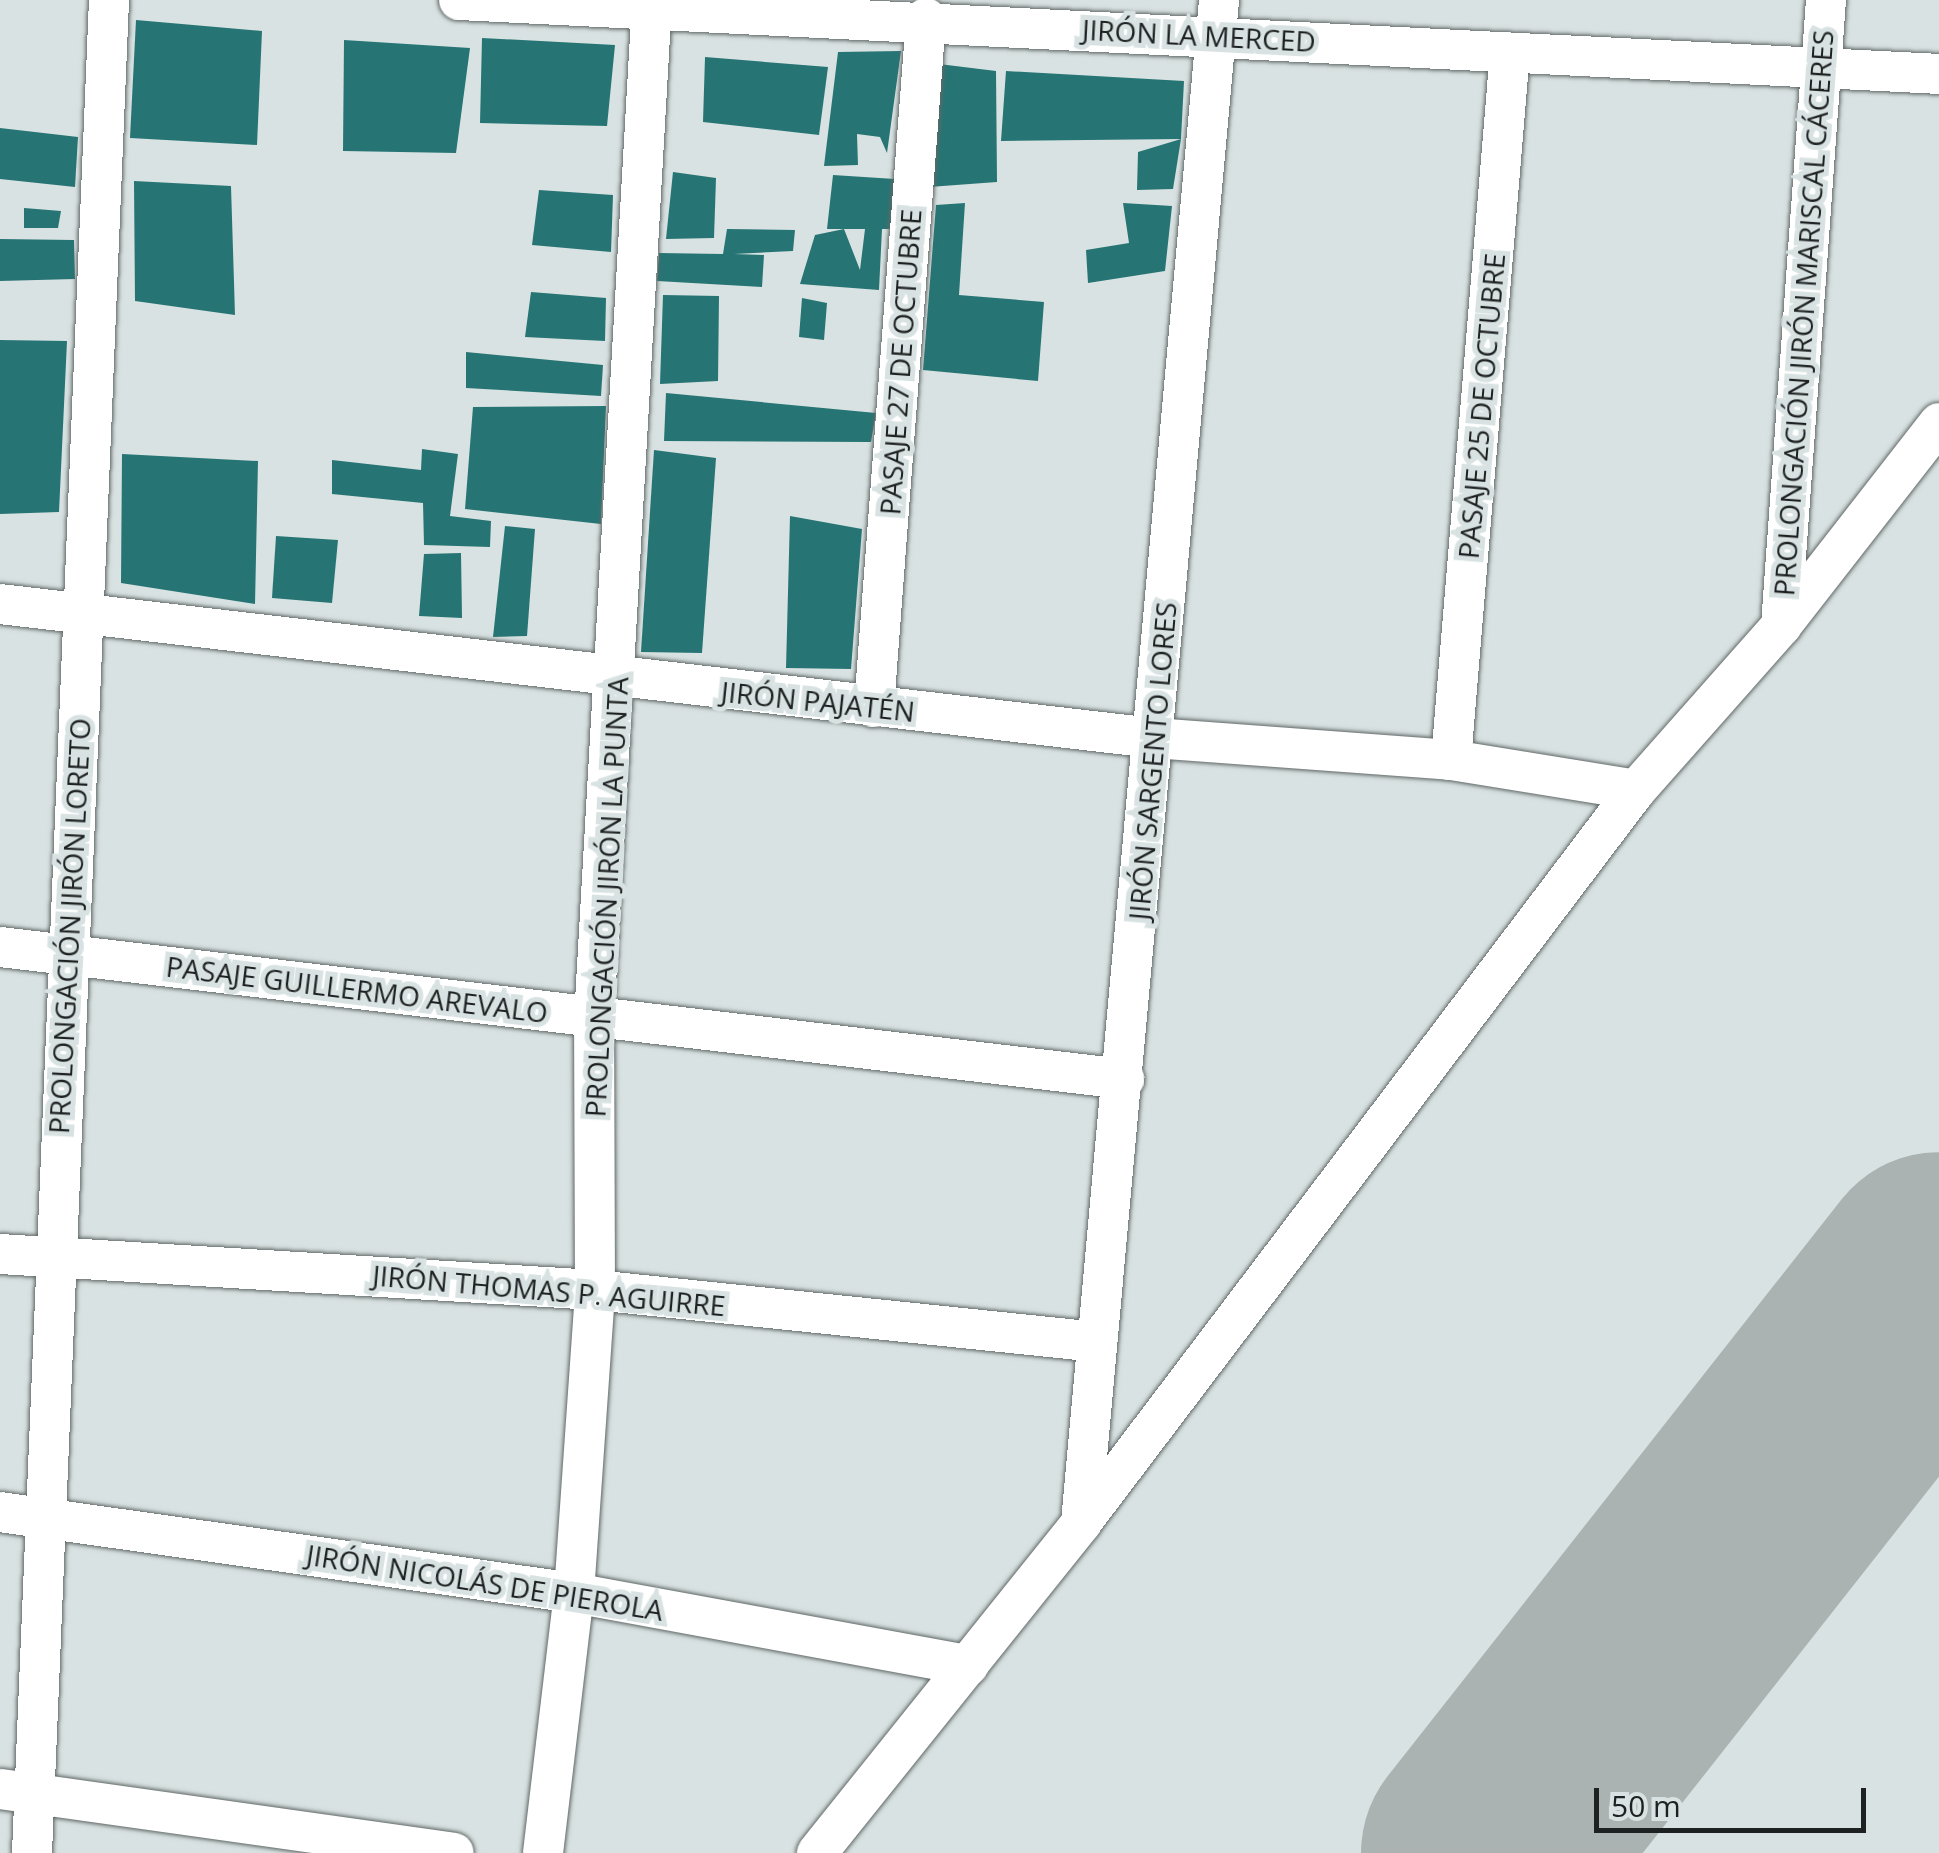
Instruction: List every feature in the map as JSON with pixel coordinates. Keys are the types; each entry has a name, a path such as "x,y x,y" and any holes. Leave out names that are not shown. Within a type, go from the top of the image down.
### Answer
{"street":[{"name":"PROLONGACIÓN JIRÓN LORETO","path":"32,1853 18,1792 44,1519 52,1255 85,611 108,0"},
{"name":"JIRÓN LA MERCED","path":"459,0 652,4 926,18 1219,18 1510,52 1939,74"},
{"name":"PROLONGACIÓN JIRÓN MARISCAL CÁCERES","path":"1781,626 1826,0"},
{"name":"PROLONGACIÓN JIRÓN LA PUNTA","path":"543,1853 574,1593 595,1290 594,1019 652,4"},
{"name":"PASAJE 27 DE OCTUBRE","path":"874,706 926,18"},
{"name":"JIRÓN SARGENTO LORES","path":"1081,1522 1219,18"},
{"name":"PASAJE 25 DE OCTUBRE","path":"1451,760 1510,52"},
{"path":"818,1853 1081,1522 1636,790 1781,626 1939,423"},
{"name":"JIRÓN PAJATÉN","path":"0,604 85,611 616,680 1153,738 1451,760 1636,790"},
{"name":"PASAJE GUILLERMO AREVALO","path":"0,947 1124,1079"},
{"name":"JIRÓN THOMAS P. AGUIRRE","path":"0,1254 595,1290 1097,1342"},
{"name":"JIRÓN NICOLÁS DE PIEROLA","path":"0,1512 574,1593 968,1664"},
{"path":"18,1792 454,1853"}],"building":[{"path":"136,20 262,31 257,145 130,138"},
{"path":"482,38 615,45 607,126 480,123"},
{"path":"344,40 470,48 456,153 343,151"},
{"path":"901,51 887,153 880,137 857,134 858,165 824,166 838,52"},
{"path":"705,57 828,67 819,135 703,122"},
{"path":"939,64 996,71 997,182 929,187"},
{"path":"1006,71 1184,81 1181,139 1001,141"},
{"path":"0,128 78,137 75,187 0,179"},
{"path":"1181,139 1173,189 1137,190 1138,152"},
{"path":"673,172 716,178 714,238 666,239"},
{"path":"833,175 895,179 893,229 882,229 879,290 800,284 815,235 844,229 827,229","holes":["844,229 865,229 860,270"]},
{"path":"134,181 231,186 235,315 135,301"},
{"path":"539,190 613,195 611,252 532,245"},
{"path":"965,203 959,295 1044,302 1038,381 923,370 936,205"},
{"path":"1123,203 1172,206 1165,271 1088,283 1086,250 1129,243"},
{"path":"24,208 61,211 58,228 24,228"},
{"path":"727,229 795,230 793,251 734,254 764,255 762,287 657,281 659,253 723,254"},
{"path":"0,239 74,240 75,279 0,281"},
{"path":"531,292 606,298 605,341 525,337"},
{"path":"663,295 719,296 718,381 660,384"},
{"path":"802,298 827,303 824,340 799,337"},
{"path":"0,340 67,341 59,512 0,514"},
{"path":"466,352 603,365 601,396 466,388"},
{"path":"666,393 876,413 871,442 664,441"},
{"path":"606,406 601,524 465,509 473,407"},
{"path":"422,449 458,454 450,516 491,521 490,547 424,545 423,503 332,494 332,460 421,470"},
{"path":"654,450 716,458 702,653 641,652"},
{"path":"122,454 258,461 255,604 121,583"},
{"path":"790,516 862,529 851,669 786,668"},
{"path":"505,526 535,529 527,636 493,637"},
{"path":"276,536 338,540 332,603 272,598"},
{"path":"461,553 462,618 419,616 424,554"}],"runway":[{"path":"1485,1853 1939,1276"}]}
